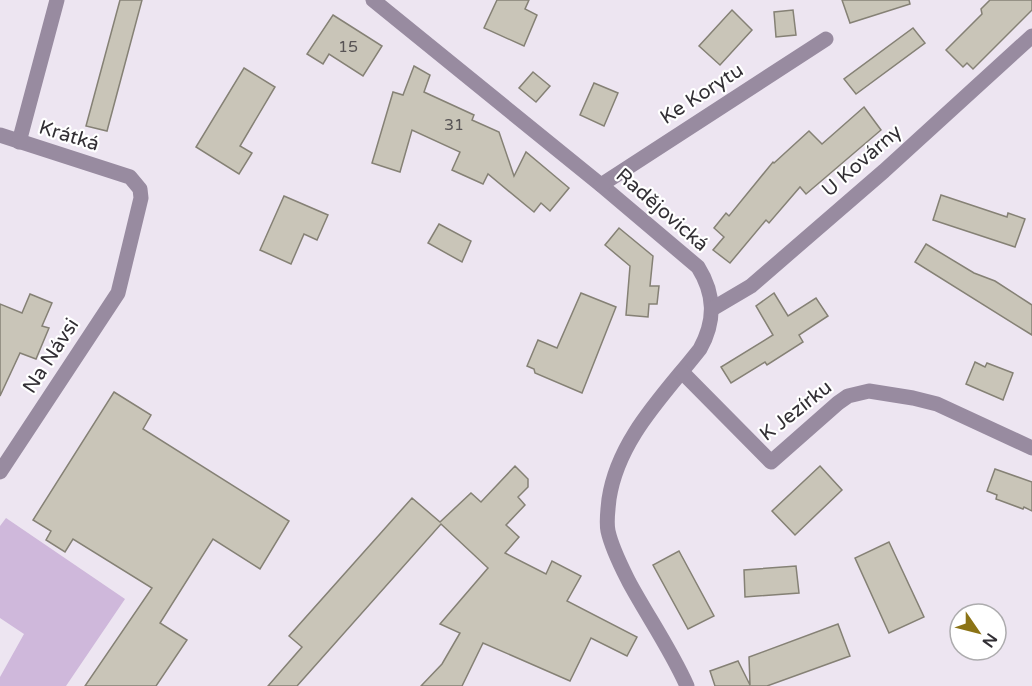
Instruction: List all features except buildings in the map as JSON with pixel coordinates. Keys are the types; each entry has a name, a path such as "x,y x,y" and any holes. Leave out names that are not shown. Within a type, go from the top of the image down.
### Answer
{"street":[{"name":"Krátká","path":"57,0 19,142 122,174 140,189 141,198 118,293"},
{"name":"Radějovická","path":"373,0 601,184 698,267 706,279 711,294 712,309 707,336 700,349 633,435 624,451 611,489 607,519 613,546 629,582 687,686"},
{"name":"U Kovárny","path":"712,309 751,286 884,171 1032,36"},
{"name":"Ke Korytu","path":"601,184 826,39"},
{"path":"0,135 19,142"},
{"name":"Na Návsi","path":"0,472 118,293"},
{"name":"K Jezírku","path":"682,372 771,462 838,403 848,396 869,392 937,404 1032,448"}],"shaded area":[{"path":"6,518 125,599 66,686 0,686 0,677 24,634 0,618 0,526"}]}
